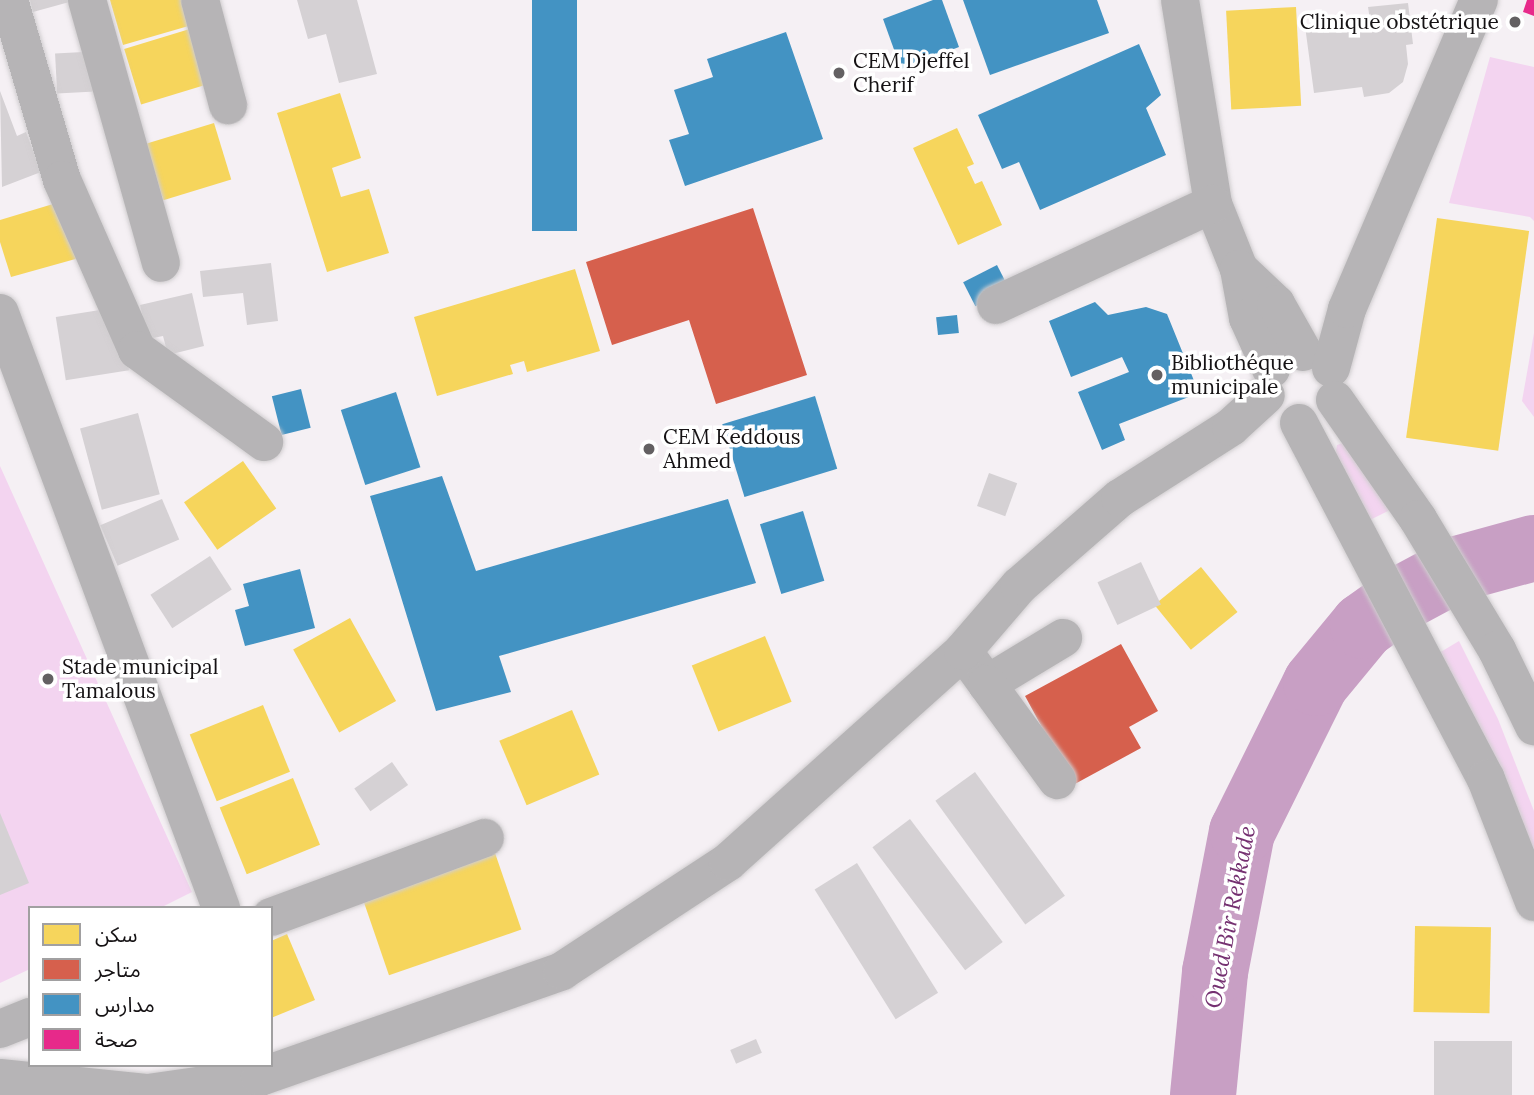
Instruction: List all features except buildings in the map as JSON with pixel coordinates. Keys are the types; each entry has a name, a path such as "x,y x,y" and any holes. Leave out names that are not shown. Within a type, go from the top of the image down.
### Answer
{"street":[{"path":"9,0 62,180 137,350 264,442"},
{"path":"87,0 161,262"},
{"path":"200,0 228,105"},
{"path":"1180,0 1213,204 1239,269 1248,318 1300,385 1418,519 1497,650 1534,726"},
{"path":"0,1078 148,1093 260,1077 562,971 728,862 963,651 1019,586 1120,498 1300,385 1347,309 1479,0"},
{"path":"996,305 1213,204"},
{"path":"0,313 220,906"},
{"path":"1300,385 1361,542 1486,779 1534,902"},
{"path":"986,684 1063,638"},
{"path":"963,651 1057,780"},
{"path":"273,916 485,838"},
{"path":"0,1029 28,1018"}],"shaded area":[{"path":"1490,57 1534,67 1534,221 1530,217 1449,203"},
{"path":"1534,333 1534,417 1522,401"},
{"path":"1345,442 1392,509 1368,521 1335,457 1337,445"},
{"name":"Stade municipal Tamalous","path":"0,466 192,892 164,906 28,906 28,970 0,983"},
{"path":"1459,641 1498,719 1534,811 1534,865 1434,656"}],"waterway":[{"name":"Oued Bir Rekkade","path":"1203,1095 1215,972 1242,832 1316,683 1363,626 1401,599 1457,569 1534,548"}],"place":[{"name":"Clinique obstétrique","path":"1515,22"},
{"name":"CEM Djeffel Cherif","path":"839,73"},
{"name":"Bibliothéque municipale","path":"1157,375"},
{"name":"CEM Keddous Ahmed","path":"649,449"},
{"name":"Stade municipal Tamalous","path":"48,679"}]}
